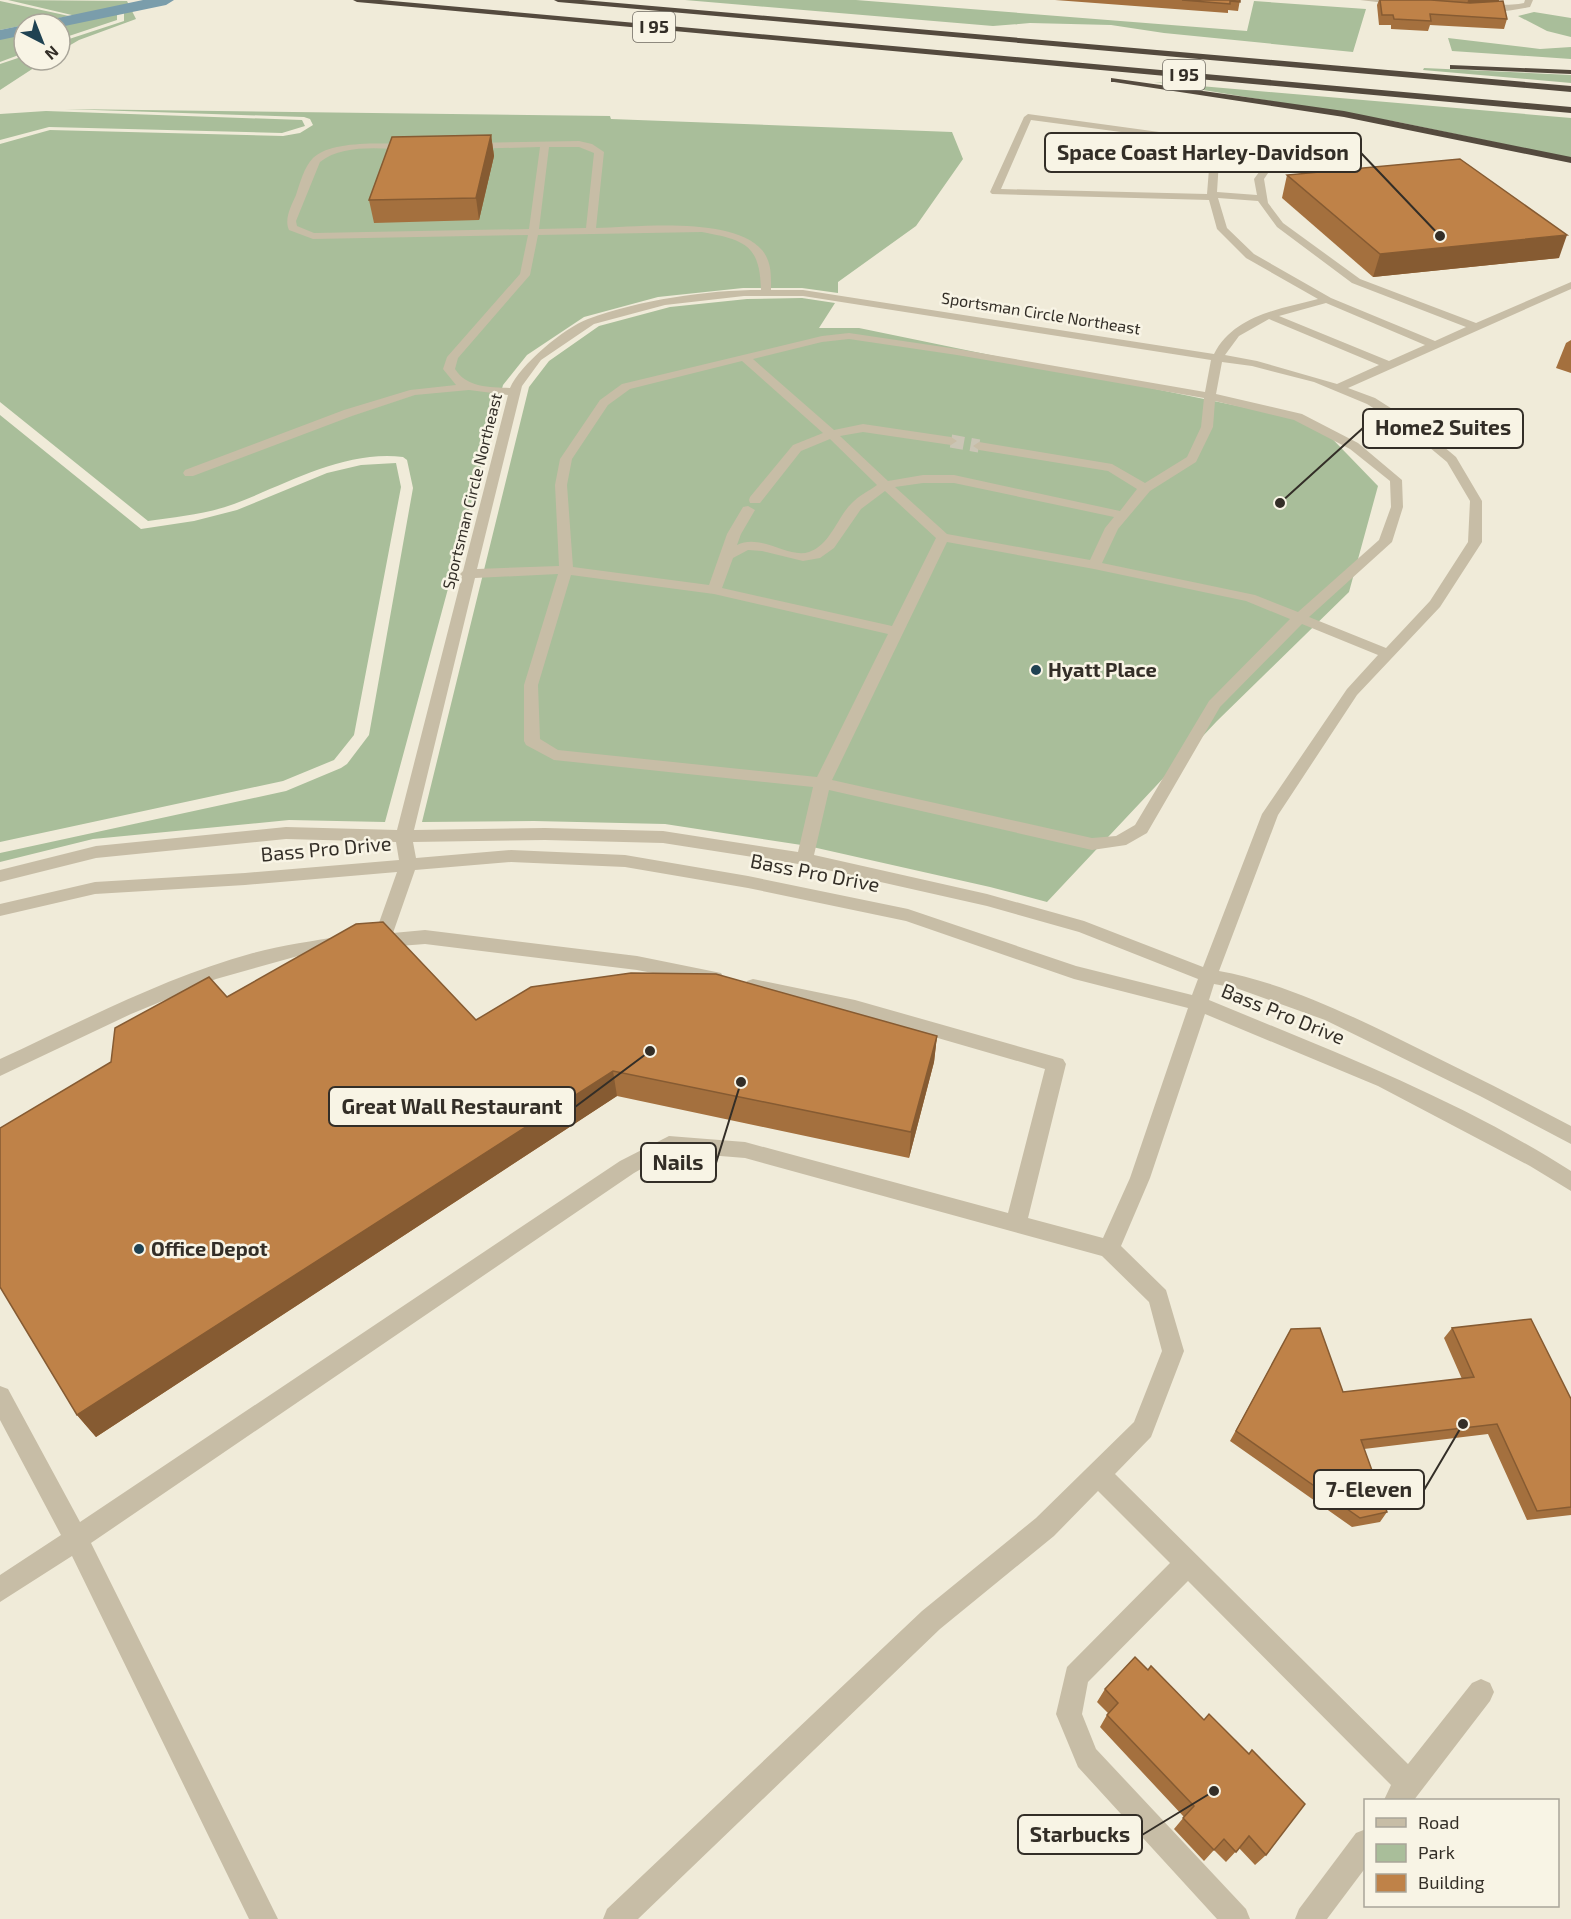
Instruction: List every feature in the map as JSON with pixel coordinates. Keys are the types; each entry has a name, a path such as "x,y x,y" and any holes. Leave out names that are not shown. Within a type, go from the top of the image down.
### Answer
{"highway":[{"name":"I 95","path":"357,0 1571,110"},
{"name":"I 95","path":"558,0 1571,89"},
{"path":"894,30 1003,33 1388,63"},
{"path":"797,40 887,54 1050,73"},
{"path":"1444,67 1571,72"},
{"path":"1108,80 1344,114 1571,160"}],"street":[{"path":"1364,0 1407,3"},
{"path":"1472,8 1507,9 1527,5 1529,0"},
{"path":"1262,198 995,192 1028,117 1216,142 1278,152 1345,168"},
{"path":"1216,142 1212,196 1222,229 1250,256 1327,300 1435,345"},
{"path":"453,146 545,144 589,146 598,152 591,230"},
{"path":"469,387 454,380 449,369 453,357 525,275 545,144"},
{"path":"419,146 344,150 327,154 316,160 291,222 292,228 313,236 702,229 734,237 759,253 764,261 765,293"},
{"path":"1278,152 1259,179 1263,203 1280,225 1307,247 1356,280 1476,327"},
{"path":"1337,388 1571,285"},
{"name":"Sportsman Circle Northeast","path":"408,865 404,836 467,574 516,386 537,358 590,322 664,302 765,293 803,293 1253,363 1318,380 1371,402 1415,429 1452,460 1476,501 1475,542 1435,604 1352,692 1269,814 1208,976 1140,1178 1109,1249"},
{"path":"1095,565 1112,528 1145,488 1192,459 1207,427 1217,358 1232,334 1270,316 1327,300"},
{"path":"1270,316 1389,365"},
{"path":"849,336 957,352 1210,396 1298,417 1354,446 1396,480 1397,507 1385,542 1301,617 1214,704 1142,828 1120,841 1092,844 822,783 554,755 532,741 531,685 566,570 561,485 566,459 604,403 626,386 822,339 849,336"},
{"path":"744,357 832,434 943,537 1095,565 1250,598 1388,654"},
{"path":"189,473 348,413 414,392 469,387 514,393"},
{"path":"714,590 734,534 752,505 797,448 832,434 863,428 951,441"},
{"path":"979,446 1112,468 1145,488"},
{"path":"727,556 746,546 762,547 803,557 815,555 830,545 856,506 885,485 923,479 954,479 1122,514"},
{"path":"805,859 822,783 943,537"},
{"path":"467,574 566,570 714,590 896,631"},
{"name":"Bass Pro Drive","path":"0,876 96,852 286,833 663,837 805,859 987,900 1084,927 1208,976 1238,981 1332,1015 1487,1090 1571,1137"},
{"name":"Bass Pro Drive","path":"0,910 95,888 245,879 511,856 625,861 659,866 908,915 1074,972 1199,1004 1385,1081 1537,1160 1571,1182"},
{"path":"382,940 408,865"},
{"path":"0,1068 207,974 305,946 425,937 637,963 855,1007 1056,1064 1016,1224"},
{"path":"0,1590 573,1203 627,1167 669,1143 745,1150 1109,1249 1158,1297 1173,1351 1143,1429 1045,1527 931,1620 617,1919"},
{"path":"0,1397 76,1539 264,1919"},
{"path":"1098,1474 1187,1564 1403,1792 1481,1692"},
{"path":"1187,1564 1076,1676 1069,1714 1088,1758 1236,1919"},
{"path":"1309,1919 1364,1844"}],"green space":[{"path":"8,0 127,1 136,19 72,44 72,38 124,21 124,11 116,10 72,19 76,16 72,15 72,12 59,12"},
{"path":"685,0 856,0 1247,31 1254,1 1366,9 1353,52 1164,33 1111,25 1030,23 993,26"},
{"path":"0,1 51,12 12,12 12,28 0,30"},
{"path":"117,12 117,20 72,35 72,21"},
{"path":"1534,12 1571,18 1571,37 1547,31 1518,16"},
{"path":"12,34 12,58 0,62 0,37"},
{"path":"1448,38 1540,49 1571,47 1571,59 1452,51"},
{"path":"12,60 12,72 28,72 0,90 0,64"},
{"path":"1424,68 1571,75 1571,83 1423,70"},
{"path":"1154,82 1571,118 1571,158 1398,122"},
{"path":"65,109 610,116 611,119 952,132 963,159 916,226 838,282 838,293 802,288 743,288 658,297 584,317 527,355 503,385 385,822 289,820 93,839 0,862 0,853 286,791 347,764 369,735 413,488 407,460 403,457 381,456 316,470 224,507 191,515 148,521 0,402 0,144 50,130 283,136 300,133 313,125 310,119 304,117"},
{"path":"46,111 302,120 305,126 282,133 49,127 0,140 0,114"},
{"path":"802,298 835,303 819,328 859,328 1316,422 1378,486 1349,592 1217,721 1047,902 808,846 665,824 534,821 422,822 529,387 549,361 599,326 670,307 747,299"},
{"path":"0,415 141,529 194,521 237,510 327,473 361,465 396,463 401,487 354,735 334,760 283,781 0,842"}],"building":[{"path":"1182,0 1240,0 1240,2 1230,1 1230,4"},
{"path":"1380,0 1470,3 1503,1 1507,19 1430,14 1431,21 1394,19 1393,15 1382,15"},
{"path":"491,135 476,198 369,200 392,137"},
{"path":"1460,159 1567,235 1380,254 1287,175"},
{"path":"383,922 476,1020 531,987 631,973 716,974 937,1036 911,1132 613,1071 77,1415 0,1287 0,1128 111,1062 115,1028 209,977 227,997 356,924"},
{"path":"1531,1319 1571,1399 1571,1507 1537,1511 1497,1424 1361,1440 1387,1512 1360,1518 1236,1431 1291,1329 1320,1328 1343,1392 1474,1377 1452,1328"},
{"path":"1135,1657 1148,1670 1151,1666 1204,1720 1209,1714 1249,1754 1252,1750 1305,1804 1266,1855 1249,1836 1236,1852 1224,1839 1214,1850 1183,1818 1194,1806 1107,1715 1118,1703 1105,1689"}],"waterway":[{"path":"72,20 166,0"},
{"path":"0,35 12,32"}],"tunnel":[{"path":"951,441 979,446"}],"place":[{"name":"Space Coast Harley-Davidson","path":"1440,236"},
{"name":"Home2 Suites","path":"1280,503"},
{"name":"Hyatt Place","path":"1036,670"},
{"name":"Great Wall Restaurant","path":"650,1051"},
{"name":"Nails","path":"741,1082"},
{"name":"Office Depot","path":"139,1249"},
{"name":"7-Eleven","path":"1463,1424"},
{"name":"Starbucks","path":"1214,1791"}]}
